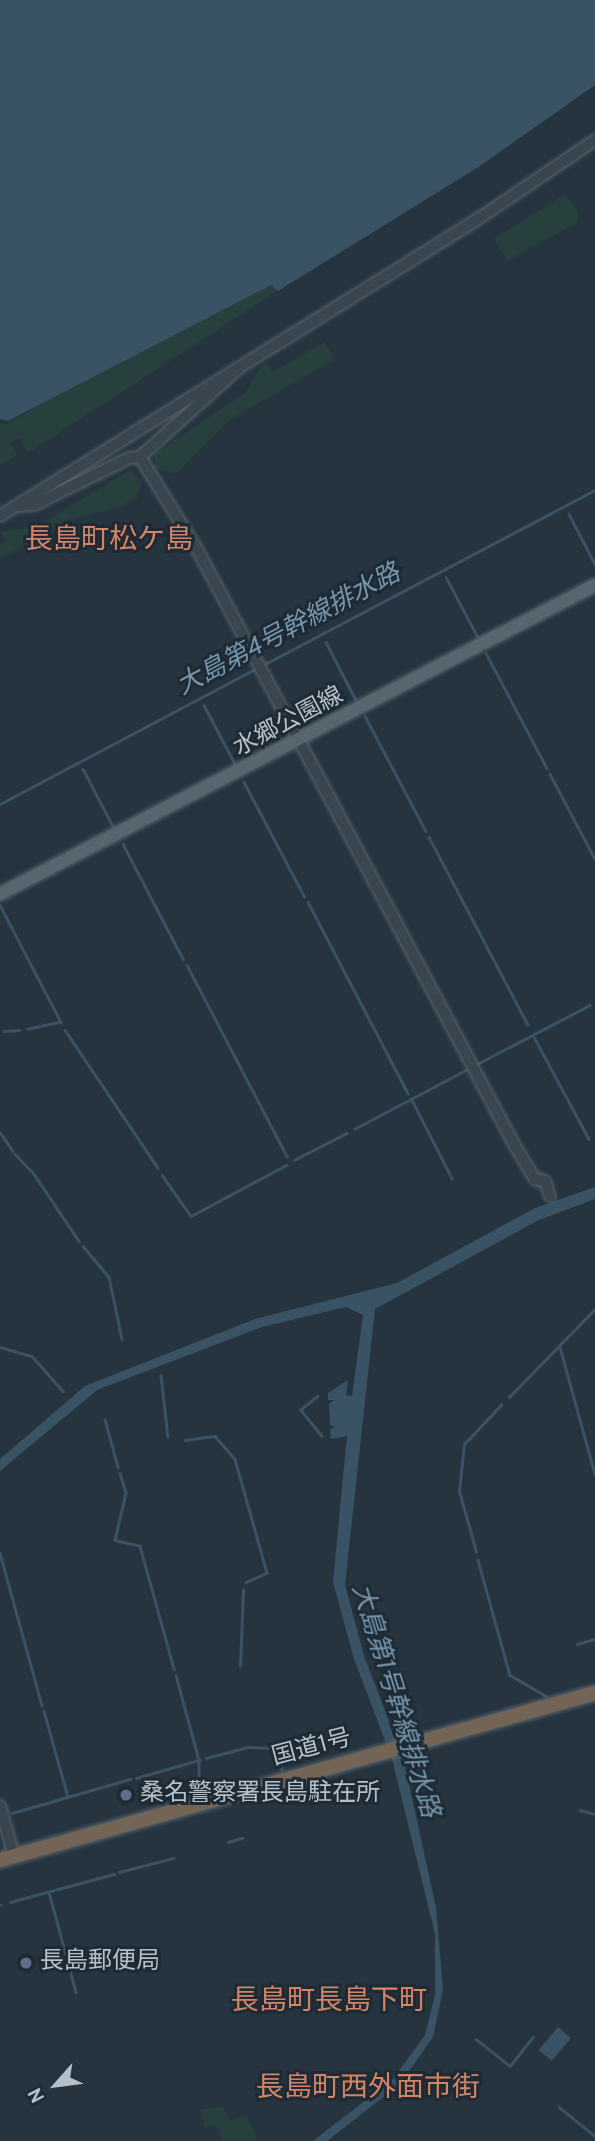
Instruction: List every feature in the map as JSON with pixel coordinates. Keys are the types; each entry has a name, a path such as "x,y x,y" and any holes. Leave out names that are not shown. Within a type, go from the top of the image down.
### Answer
{"highway":[{"name":"国道1号","path":"7,1858 595,1693"}],"main road":[{"name":"水郷公園線","path":"0,894 301,741 595,585"}],"street":[{"path":"0,516 245,361 478,219 595,140"},
{"path":"16,506 34,505 129,458 140,457 224,385 245,361"},
{"path":"140,457 197,549 515,1146 535,1179 545,1181 550,1196"},
{"path":"0,1806 7,1858"}],"green space":[{"path":"565,194 577,210 578,222 507,261 494,239"},
{"path":"263,270 294,280 28,453 19,438 10,443 17,455 0,465 0,423 6,424 146,346"},
{"path":"325,342 335,359 229,420 176,474 155,468 154,454 245,393 261,366 267,363 273,372"},
{"path":"130,470 142,481 137,498 117,508 67,520 0,559 0,544 5,541 0,532 37,526"},
{"path":"223,2107 229,2120 247,2116 258,2141 224,2141 215,2125 205,2127 200,2109"}],"water":[{"path":"0,0 595,0 595,85 480,166 278,291 271,285 8,421 0,419"},
{"path":"595,1187 595,1199 539,1220 375,1309 345,1585 364,1656 403,1757 436,1907 443,1990 433,2037 399,2085 327,2141 313,2141 393,2079 425,2035 435,1995 435,1934 392,1759 354,1659 333,1582 347,1436 331,1439 330,1429 335,1427 330,1425 329,1404 334,1400 328,1400 328,1393 348,1380 346,1395 352,1396 363,1315 346,1307 262,1327 97,1390 0,1471 0,1459 85,1386 255,1319 397,1283 535,1208"},
{"path":"558,2027 571,2038 552,2061 539,2050"}],"waterway":[{"name":"大島第4号幹線排水路","path":"263,665 595,490"},
{"path":"569,514 595,564"},
{"path":"446,577 479,639"},
{"path":"326,642 357,702"},
{"path":"486,653 547,768"},
{"name":"大島第4号幹線排水路","path":"0,804 257,668"},
{"path":"204,705 235,764"},
{"path":"365,716 426,831"},
{"path":"83,769 114,828"},
{"path":"550,774 595,859"},
{"path":"244,782 304,896"},
{"path":"429,837 528,1025"},
{"path":"123,844 183,959"},
{"path":"308,902 408,1093"},
{"path":"0,905 61,1022 28,1029"},
{"path":"187,965 287,1156"},
{"path":"477,1064 590,1005"},
{"path":"4,1031 19,1030"},
{"path":"65,1030 158,1168"},
{"path":"533,1035 589,1139"},
{"path":"354,1129 466,1070"},
{"path":"412,1100 452,1178"},
{"path":"0,1132 13,1151"},
{"path":"294,1160 347,1133"},
{"path":"15,1154 34,1174 79,1241"},
{"path":"162,1175 191,1216 286,1165"},
{"path":"83,1246 109,1277 122,1339"},
{"path":"509,1397 595,1309"},
{"path":"0,1347 32,1356 63,1391"},
{"path":"560,1347 595,1474"},
{"path":"161,1375 168,1437"},
{"path":"318,1396 301,1410 322,1436"},
{"path":"476,1552 459,1491 464,1444 501,1405"},
{"path":"105,1419 118,1467"},
{"path":"185,1440 215,1436 235,1459 267,1573 246,1583"},
{"path":"120,1473 126,1493 115,1540 140,1546 174,1669"},
{"path":"0,1553 42,1705"},
{"path":"478,1560 510,1675 546,1696"},
{"path":"240,1666 243,1590"},
{"path":"577,1644 595,1639"},
{"path":"176,1675 199,1760 199,1794"},
{"path":"44,1711 68,1797"},
{"path":"206,1758 248,1747 280,1748 282,1772"},
{"path":"136,1778 199,1760"},
{"path":"12,1813 130,1779"},
{"path":"580,1810 595,1814"},
{"path":"228,1842 242,1838"},
{"path":"119,1872 173,1858"},
{"path":"10,1902 114,1874"},
{"path":"49,1892 76,1992"},
{"path":"476,2039 510,2066 533,2037"},
{"path":"559,2107 595,2136"}],"place":[{"name":"桑名警察署長島駐在所","path":"126,1795"},
{"name":"長島郵便局","path":"26,1963"}],"district":[{"name":"長島町松ケ島","path":"109,541"},
{"name":"長島町長島下町","path":"329,2002"},
{"name":"長島町西外面市街","path":"368,2089"}],"water label":[{"name":"大島第1号幹線排水路","path":"394,1701"}]}
